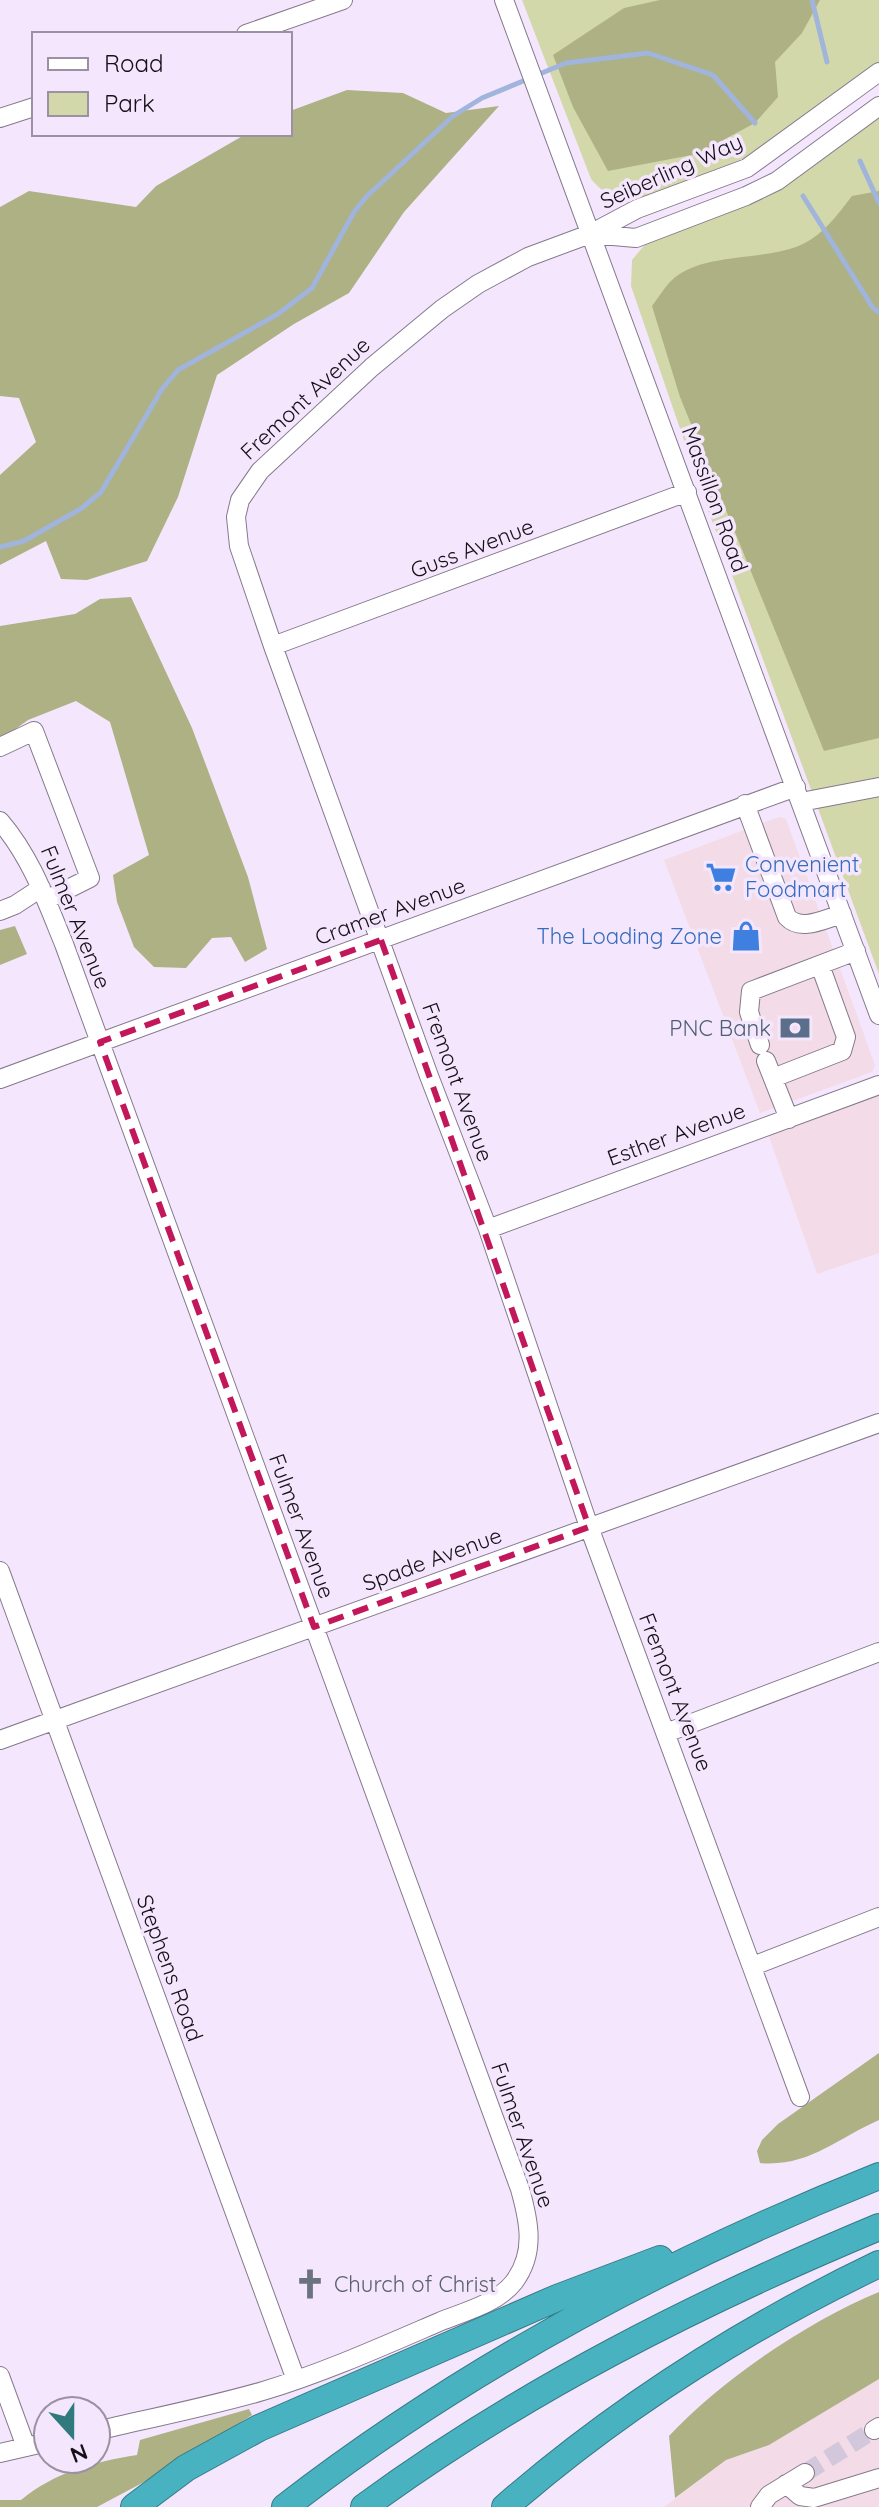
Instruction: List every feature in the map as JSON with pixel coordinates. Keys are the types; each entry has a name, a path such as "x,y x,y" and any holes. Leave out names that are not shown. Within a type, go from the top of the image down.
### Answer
{"highway":[{"path":"285,2507 423,2409 593,2308 733,2238 879,2176"},
{"path":"364,2507 461,2441 607,2354 740,2288 879,2227"},
{"path":"134,2507 186,2468 259,2428 613,2275 733,2238"},
{"path":"513,2503 565,2457 663,2384 775,2317 879,2264"}],"street":[{"path":"252,32 343,0"},
{"name":"Massillon Road","path":"504,0 879,1015"},
{"name":"Seiberling Way","path":"590,234 637,209 747,168 879,72"},
{"name":"Seiberling Way","path":"590,234 636,238 746,196 777,181 879,106"},
{"path":"0,118 32,108"},
{"name":"Fremont Avenue","path":"590,234 503,270 442,309 372,367 249,484 240,500 236,532 273,646 429,1076 488,1229 589,1527 800,2097"},
{"name":"Guss Avenue","path":"273,646 687,492"},
{"path":"0,747 34,731 90,878 46,900 0,911"},
{"name":"Cramer Avenue","path":"0,1079 745,804 799,794 879,787"},
{"path":"745,804 787,917 793,923 804,925 842,914"},
{"name":"Fulmer Avenue","path":"0,821 18,842 46,900 100,1042 520,2189 530,2233 526,2257 514,2282 492,2300 296,2380"},
{"path":"789,1119 749,1012 751,991 856,951"},
{"path":"767,1061 842,1051 846,1037 820,965"},
{"name":"Esther Avenue","path":"488,1229 879,1085"},
{"name":"Spade Avenue","path":"0,1740 879,1423"},
{"name":"Stephens Road","path":"0,1571 296,2380"},
{"path":"666,1733 879,1652"},
{"path":"753,1966 879,1917"},
{"path":"0,2376 26,2447"},
{"path":"112,2427 222,2402 296,2380"},
{"path":"0,2453 32,2446"},
{"path":"760,2507 769,2495 805,2473"},
{"path":"786,2484 800,2496 814,2498 879,2478"}],"highlighted area":[{"path":"381,940 589,1527 314,1627 100,1042"}],"shaded area":[{"path":"779,817 786,819 875,1065 869,1073 760,1113 664,860"},
{"path":"879,1089 879,1253 817,1274 767,1131"},
{"path":"879,2379 879,2507 664,2507 726,2460 769,2445"}],"green space":[{"path":"522,0 879,0 879,64 745,158 641,199 619,198 602,190 591,179"},
{"path":"660,0 820,0 802,33 775,62 778,97 755,123 697,154 608,171 573,107 553,55 624,8"},
{"path":"347,90 403,93 446,113 499,106 404,212 349,293 294,324 217,375 178,497 147,561 87,580 61,579 46,541 0,565 0,475 36,442 19,398 0,396 0,207 29,191 136,207 156,186 243,136 292,136 292,110"},
{"path":"879,116 879,974 709,513 631,286 632,260 647,242"},
{"path":"879,191 879,738 824,751 680,397 652,306 668,284 684,272 716,261 788,250 803,244 824,229 852,196"},
{"path":"131,597 192,728 248,877 267,949 245,962 231,937 212,938 186,968 154,967 134,947 117,902 113,875 149,855 110,722 76,701 28,720 0,740 0,626 75,614 100,599"},
{"path":"15,926 27,954 0,965 0,930"},
{"path":"879,2053 879,2120 808,2156 793,2161 760,2163 757,2151 762,2140 778,2124"},
{"path":"879,2292 879,2379 769,2445 726,2460 675,2498 669,2436 713,2394 766,2354 823,2319"},
{"path":"249,2409 252,2415 161,2473 97,2507 0,2507 0,2500 21,2500 61,2475 112,2475 112,2460 137,2455 140,2440"}],"waterway":[{"path":"812,0 827,62"},
{"path":"537,75 566,63 648,53 713,75 755,123"},
{"path":"0,547 24,541 82,508 101,492 162,389 178,370 278,314 312,288 354,212 366,197 453,116 482,98 528,79"},
{"path":"860,161 879,203"},
{"path":"803,196 873,308 879,312"}],"tunnel":[{"path":"805,2473 874,2430"}],"place":[{"name":"Convenient Foodmart","path":"721,877"},
{"name":"The Loading Zone","path":"746,936"},
{"name":"PNC Bank","path":"795,1028"},
{"name":"Church of Christ","path":"310,2284"}]}
